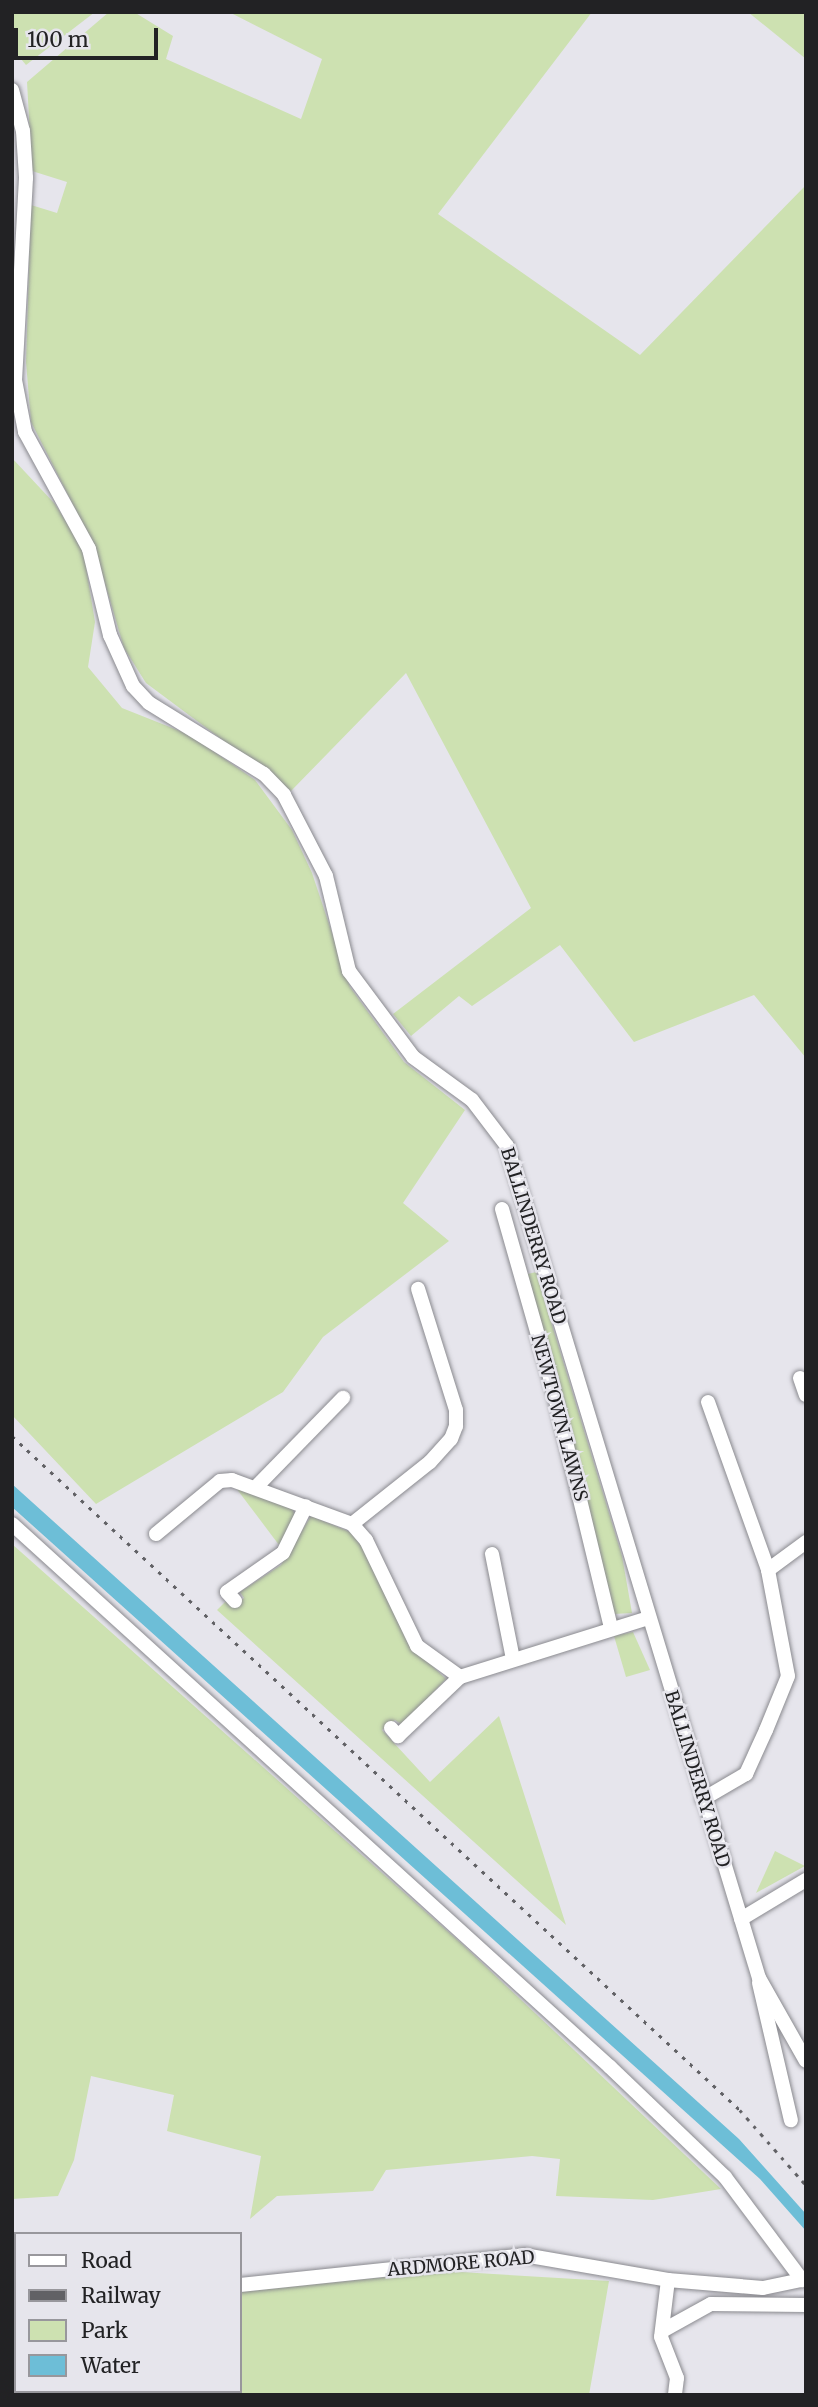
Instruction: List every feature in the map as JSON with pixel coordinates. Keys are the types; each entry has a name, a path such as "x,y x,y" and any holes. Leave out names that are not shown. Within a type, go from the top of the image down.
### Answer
{"street":[{"name":"BALLINDERRY ROAD","path":"12,90 23,131 26,178 15,380 20,416 89,549 110,635 133,686 149,703 264,774 284,795 326,876 349,971 414,1057 472,1100 507,1146 759,1978 806,2061"},
{"name":"NEWTOWN LAWNS","path":"502,1209 553,1388 611,1628"},
{"path":"352,1524 430,1462 451,1439 456,1426 456,1410 418,1289"},
{"path":"800,1378 806,1395"},
{"path":"258,1485 344,1398"},
{"path":"703,1799 746,1774 788,1676 768,1570 708,1402"},
{"path":"156,1534 220,1481 258,1485 352,1524 366,1540 417,1646 460,1677"},
{"path":"235,1601 227,1592 283,1553 306,1506"},
{"path":"12,1524 611,2067 725,2177 804,2280"},
{"path":"768,1570 806,1542"},
{"path":"492,1554 513,1658"},
{"path":"391,1728 398,1736 460,1677 513,1658 648,1618"},
{"path":"741,1919 806,1880"},
{"path":"759,1978 758,1992 791,2120"},
{"name":"ARDMORE ROAD","path":"242,2285 524,2255 668,2280 763,2288 804,2280"},
{"path":"668,2280 662,2331 677,2378 675,2395"},
{"path":"662,2331 711,2304 806,2305"}],"green space":[{"path":"12,12 95,12 26,65 12,48"},
{"path":"109,12 134,12 173,36 166,59 301,119 322,59 229,12 592,12 438,214 640,355 806,185 806,1058 754,995 634,1042 560,945 472,1006 459,996 411,1036 393,1014 531,908 406,673 291,791 146,683 124,648 94,546 31,422 26,362 31,205 57,213 67,182 32,171 27,82"},
{"path":"748,12 806,12 806,59"},
{"path":"12,458 55,504 83,549 95,622 88,667 122,708 190,735 255,780 292,830 312,873 350,987 404,1062 465,1110 403,1203 449,1241 323,1337 283,1392 96,1504 12,1415"},
{"path":"536,1272 622,1556 632,1613 614,1614 524,1275"},
{"path":"236,1488 292,1508 295,1515 279,1545"},
{"path":"311,1516 350,1532 364,1549 408,1643 446,1679 402,1725 395,1720 382,1730 430,1782 499,1716 566,1925 217,1610 227,1600 233,1606 244,1598 240,1592 281,1565"},
{"path":"12,1544 462,1944 721,2189 653,2200 556,2196 560,2159 532,2156 386,2170 373,2191 277,2196 250,2219 261,2156 167,2131 174,2095 91,2076 74,2160 58,2196 12,2199"},
{"path":"633,1632 650,1670 626,1677 614,1636"},
{"path":"775,1851 805,1866 756,1893"},
{"path":"444,2271 609,2281 589,2395 89,2395 242,2393 242,2292"}],"water":[{"path":"12,1484 739,2139 806,2214 806,2231 760,2179 12,1507"}],"railway":[{"path":"12,1436 740,2110 806,2185"}]}
